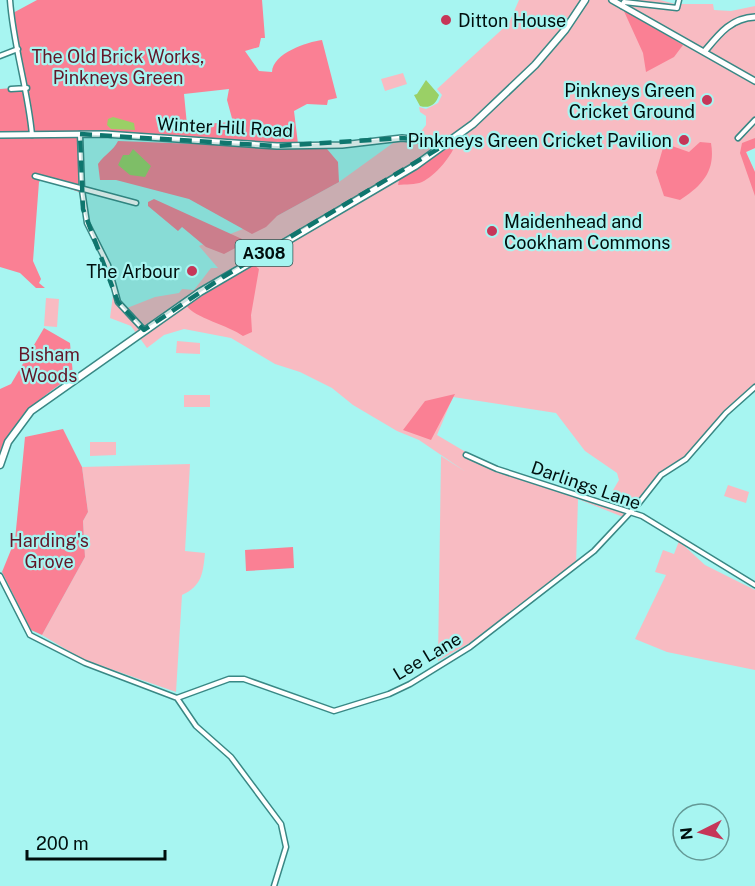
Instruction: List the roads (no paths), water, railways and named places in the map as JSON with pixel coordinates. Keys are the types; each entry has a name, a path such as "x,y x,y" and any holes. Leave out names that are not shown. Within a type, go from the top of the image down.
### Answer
{"main road":[{"name":"A308","path":"0,465 8,442 30,411 231,272 385,184 473,124 535,65 565,30 585,0"}],"street":[{"path":"10,0 27,88 32,135"},
{"path":"612,0 755,81"},
{"path":"622,6 624,2 677,8 679,0"},
{"path":"705,51 730,24 744,18 755,17"},
{"path":"0,56 18,50"},
{"path":"12,89 27,88"},
{"path":"738,138 755,120"},
{"path":"80,134 82,190 87,223 108,265 118,302 144,330"},
{"name":"Winter Hill Road","path":"0,135 80,134 277,146 342,145 402,138 448,143"},
{"path":"34,176 136,203"},
{"name":"Lee Lane","path":"177,698 229,679 244,679 264,685 334,711 389,694 470,647 516,610 535,599 594,551 639,503 661,475 687,459 726,414 755,387"},
{"name":"Darlings Lane","path":"466,455 497,469 642,516 755,585"},
{"path":"639,503 642,516"},
{"path":"0,576 30,635 85,663 177,698 196,726 231,757 281,824 286,847 274,886"}],"place":[{"name":"Ditton House","path":"446,20"},
{"name":"Pinkneys Green Cricket Ground","path":"707,100"},
{"name":"Pinkneys Green Cricket Pavilion","path":"684,140"},
{"name":"Maidenhead and Cookham Commons","path":"492,231"},
{"name":"The Arbour","path":"192,271"}],"park label":[{"name":"The Old Brick Works, Pinkneys Green","path":"118,66"},
{"name":"Bisham Woods","path":"49,364"},
{"name":"Harding's Grove","path":"49,550"}]}
